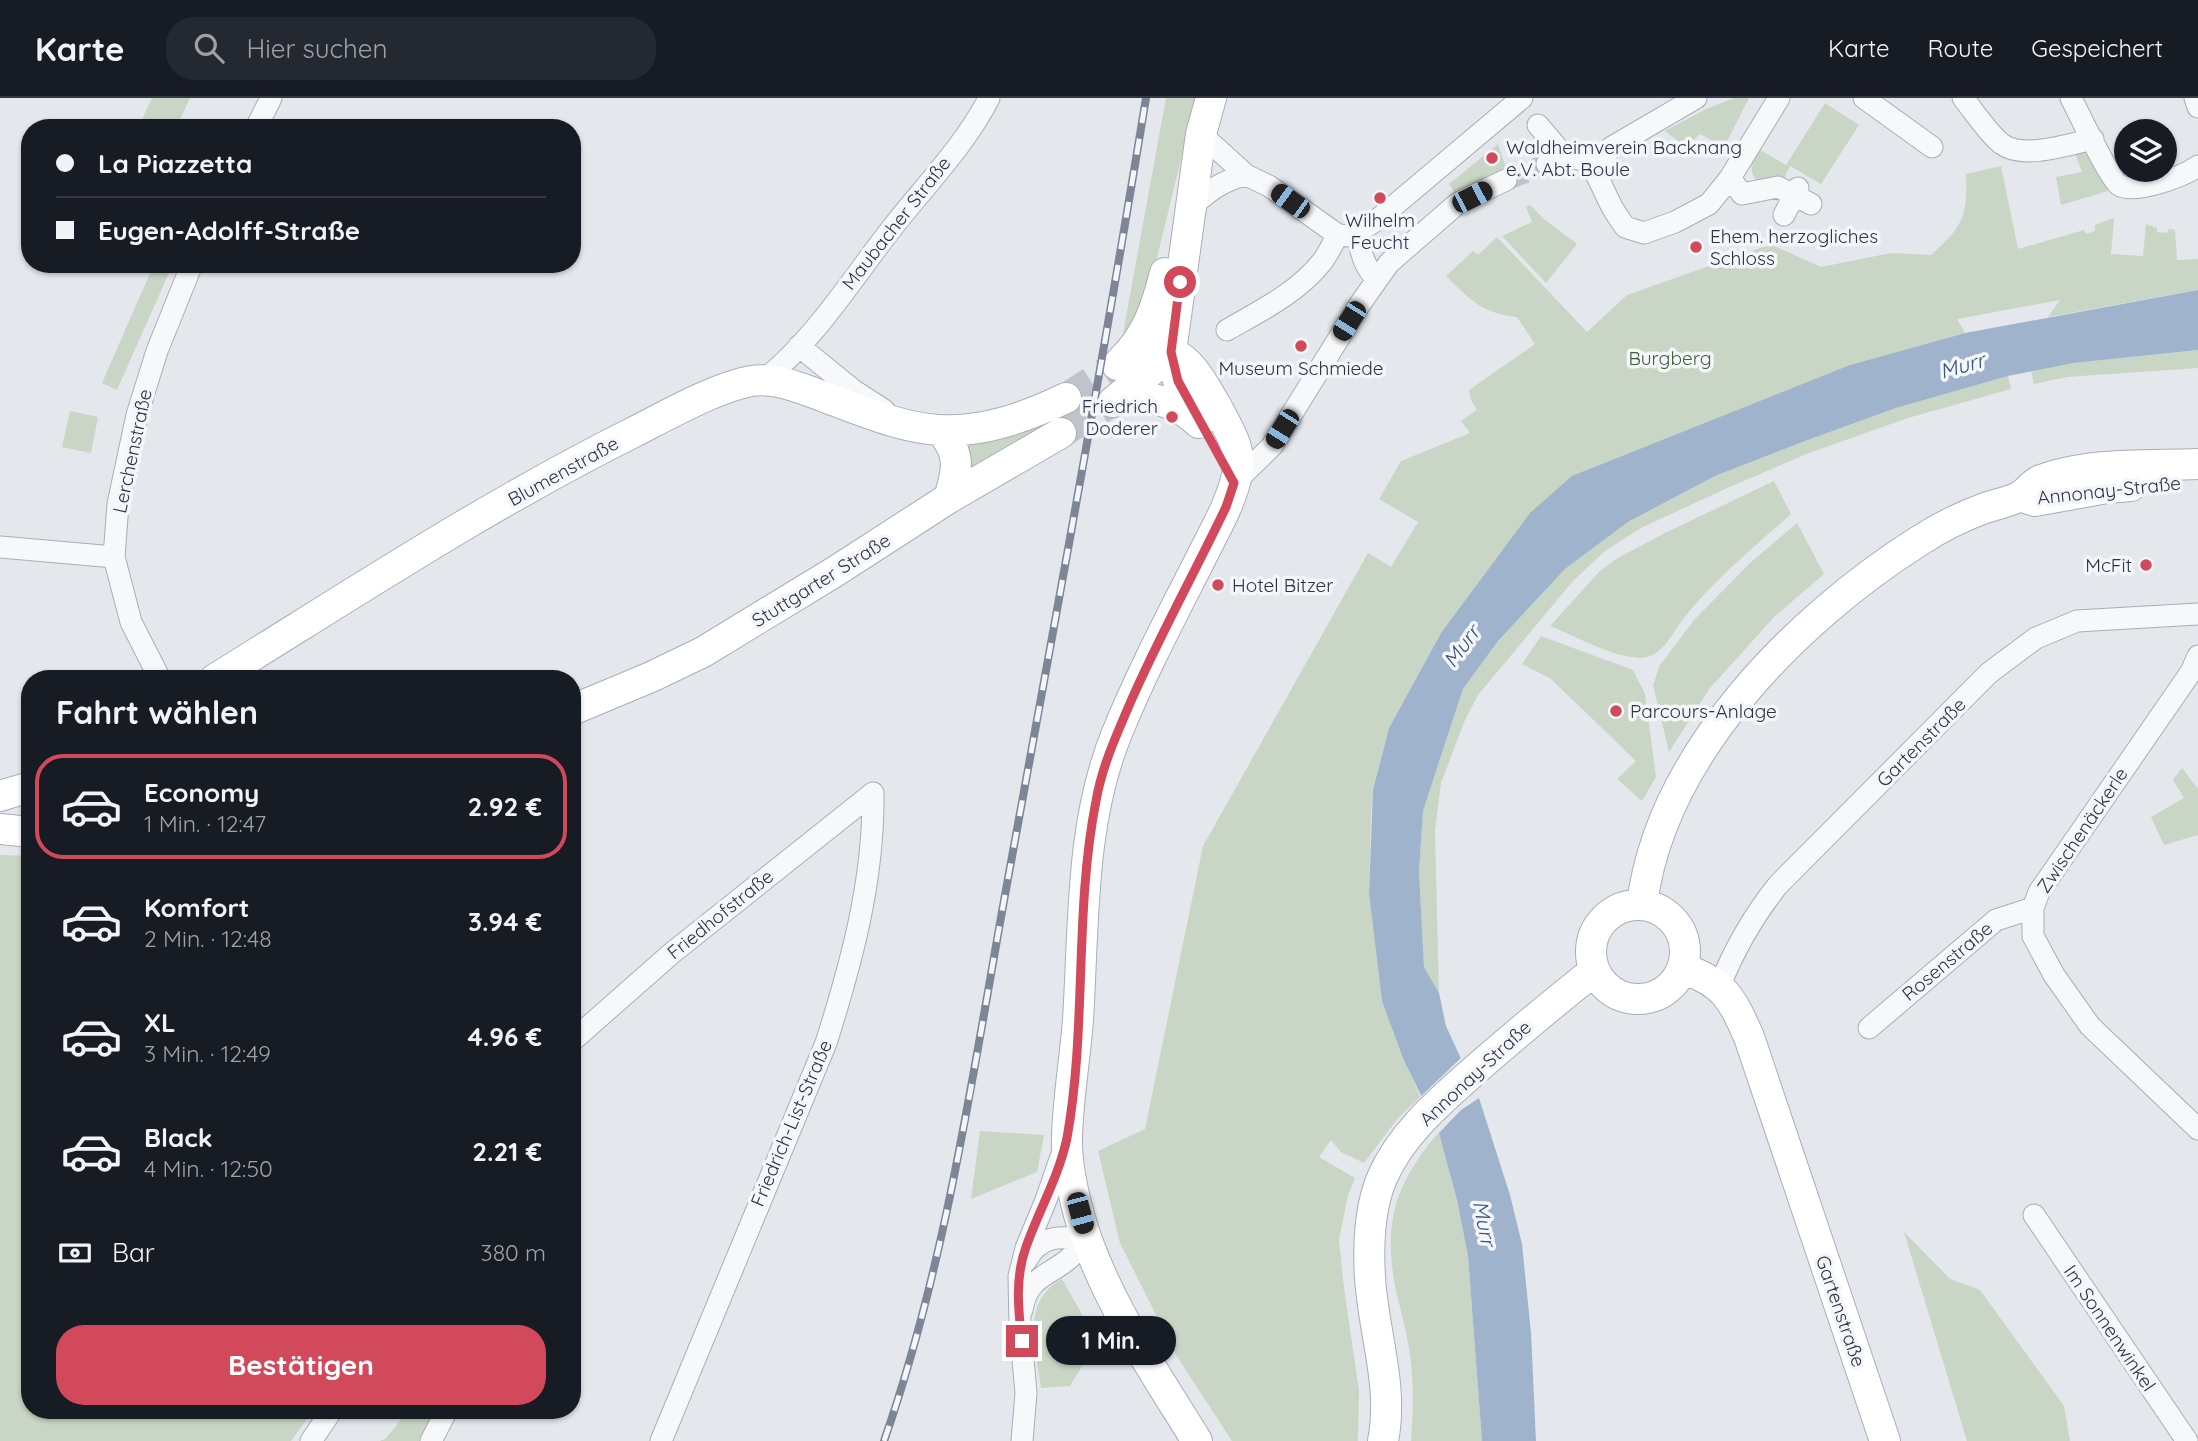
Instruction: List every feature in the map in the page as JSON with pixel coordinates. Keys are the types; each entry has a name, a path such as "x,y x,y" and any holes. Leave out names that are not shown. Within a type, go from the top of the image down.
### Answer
{"street":[{"path":"260,119 271,98"},
{"name":"Maubacher Straße","path":"764,380 788,360 959,142 989,98"},
{"path":"1211,98 1201,134 1171,352 1178,381 1234,483"},
{"path":"1227,330 1284,296 1310,275 1348,234 1377,220 1522,98"},
{"path":"1594,168 1625,136 1696,98"},
{"path":"1538,125 1557,161 1578,158 1594,168 1611,205 1625,227 1644,233 1675,222 1709,204 1730,178 1753,136 1779,98"},
{"path":"1864,98 1932,147"},
{"path":"1963,98 2003,145 2022,151 2047,149 2093,139"},
{"path":"2071,98 2110,174 2120,186 2126,188 2168,181 2198,166"},
{"path":"2195,98 2198,107"},
{"path":"1201,134 1246,175 1348,234 1368,271 1377,279"},
{"path":"1022,1441 1026,1393 1019,1276 1026,1248 1046,1200 1066,1139 1076,1054 1089,841 1104,767 1137,687 1226,507 1239,457 1199,377 1183,358 1171,352 1143,351 1116,365 1139,341 1148,326 1156,309 1168,261 1190,213 1207,192 1227,180 1246,175"},
{"path":"1730,178 1742,194 1778,187 1801,196 1784,215"},
{"path":"1234,483 1272,446 1377,279 1390,263 1458,203 1506,180"},
{"name":"Lerchenstraße","path":"155,670 131,622 114,557 118,504 137,415 157,351 188,273"},
{"path":"799,346 853,390 906,424"},
{"path":"1171,352 1113,402 1140,396 1169,403 1198,421"},
{"name":"Blumenstraße","path":"230,670 444,539 592,453 741,383 764,380 788,384 906,424 941,431 999,424 1036,412 1066,398"},
{"path":"941,431 952,443 957,457 949,498"},
{"name":"Stuttgarter Straße","path":"581,706 703,652 949,498 1061,433"},
{"name":"Annonay-Straße","path":"1642,904 1645,876 1668,811 1709,739 1763,670 1847,592 1920,540 1971,513 2021,496 2038,481 2080,471 2198,464"},
{"name":"Annonay-Straße","path":"2021,496 2035,501 2107,488 2198,481"},
{"path":"0,547 114,557"},
{"name":"Gartenstraße","path":"1719,987 1727,965 1754,917 1778,885 1989,673 2036,638 2077,621 2198,614"},
{"name":"Zwischenäckerle","path":"2198,656 2191,672 2069,846 2039,892 2033,908 2033,936 2054,975 2090,1026 2198,1129"},
{"path":"0,796 21,790"},
{"name":"Friedhofstraße","path":"581,1033 671,953 873,793"},
{"name":"Friedrich-List-Straße","path":"661,1441 829,1032 848,976 860,923 873,835 873,793"},
{"path":"0,829 21,831"},
{"path":"1642,904 1657,908 1678,926 1685,950 1684,969 1669,987 1660,993 1641,999 1615,993 1594,971 1591,946 1595,931 1604,919 1616,910 1642,904"},
{"name":"Rosenstraße","path":"1869,1028 1996,920 2033,908"},
{"name":"Gartenstraße","path":"1684,969 1710,980 1735,1004 1749,1037 1885,1441"},
{"name":"Annonay-Straße","path":"1383,1441 1385,1387 1370,1284 1368,1250 1370,1219 1381,1178 1409,1135 1436,1105 1526,1024 1594,971"},
{"path":"1066,1139 1071,1176 1087,1240 1134,1340 1197,1441"},
{"name":"Im Sonnenwinkel","path":"2034,1215 2186,1441"},
{"path":"1019,1276 1029,1255 1042,1243 1059,1236 1087,1240"},
{"path":"1020,1326 1023,1306 1030,1288 1043,1274 1066,1261 1087,1240"},
{"path":"311,1441 326,1419"},
{"path":"432,1441 443,1419"}],"green space":[{"path":"152,98 190,98 180,119 142,119"},
{"path":"1166,98 1196,98 1145,307 1122,339"},
{"path":"1734,98 1749,98 1724,147 1700,134 1686,147 1665,131 1706,109"},
{"path":"1825,103 1859,125 1821,184 1790,166 1783,180 1760,183 1752,171 1759,149 1786,165"},
{"name":"Waldheimverein Backnang e.V. Abt. Boule","path":"1498,144 1507,171 1457,196 1449,184"},
{"path":"2085,150 2108,191 2061,205 2056,177 2082,172 2075,153"},
{"name":"Burgberg","path":"2001,166 2018,249 2084,230 2086,234 2095,231 2095,225 2114,218 2111,254 2143,256 2146,224 2157,228 2157,232 2175,230 2177,260 2198,259 2198,290 2048,317 2060,300 1957,319 1965,333 1850,365 1441,633 1389,728 1373,787 1371,816 1369,894 1382,1001 1420,1097 1399,1117 1364,1163 1341,1152 1331,1140 1319,1157 1355,1178 1348,1195 1339,1240 1359,1391 1358,1441 1232,1441 1176,1355 1120,1243 1098,1151 1145,1129 1203,846 1368,553 1391,567 1418,522 1379,499 1401,461 1470,433 1461,421 1477,410 1469,390 1535,344 1517,317 1495,313 1477,304 1446,276 1473,251 1478,255 1497,237 1587,332 1627,295 1763,247 1774,246 1821,267 1891,253 1931,255 1950,237 1961,220 1966,201 1966,174"},
{"path":"1530,205 1577,244 1546,283 1502,236 1532,222 1526,207"},
{"path":"150,273 169,273 117,390 102,383"},
{"path":"2198,350 2198,368 2067,377 2034,384 2031,371 2073,363"},
{"path":"2008,376 2011,389 1908,418 1809,453 1641,528 1605,551 1573,581 1478,695 1465,720 1441,783 1435,831 1439,993 1424,968 1419,872 1423,811 1463,689 1498,641 1565,569 1628,522 1715,476 1896,408"},
{"path":"70,411 98,417 91,453 62,447"},
{"path":"1065,411 1064,420 967,473 963,444"},
{"path":"1774,481 1791,514 1708,591 1663,647 1653,655 1636,658 1624,656 1550,626 1599,572 1616,559"},
{"path":"1797,523 1824,574 1775,616 1710,688 1669,752 1653,685 1660,665 1694,620 1750,563"},
{"name":"Parcours-Anlage","path":"1541,636 1633,670 1645,694 1656,777 1642,801 1617,779 1636,761 1551,679 1522,664"},
{"path":"2182,768 2198,789 2198,835 2164,845 2151,817 2184,798 2173,780"},
{"path":"0,855 21,856 21,1419 307,1419 291,1441 0,1441"},
{"path":"980,1131 1044,1135 1037,1172 971,1199"},
{"path":"1439,1132 1468,1256 1482,1441 1411,1441 1411,1366 1395,1286 1392,1222 1396,1203 1412,1168"},
{"path":"1904,1232 1950,1279 1980,1290 2064,1406 2070,1441 1967,1441"},
{"path":"1062,1279 1097,1341 1070,1386 1041,1388 1034,1342 1036,1313 1040,1300"},
{"path":"401,1419 436,1419 424,1441 380,1441 386,1438"}],"water":[{"name":"Murr","path":"2198,290 2198,350 2073,363 2008,376 1896,408 1715,476 1628,522 1565,569 1498,641 1463,689 1423,811 1419,872 1424,967 1439,993 1446,1026 1479,1098 1510,1195 1522,1244 1531,1333 1536,1441 1482,1441 1468,1256 1457,1200 1439,1133 1403,1058 1382,1001 1369,894 1373,789 1389,728 1441,633 1530,513 1572,476 1850,365 1965,333"}],"pier":[{"path":"1463,1056 1482,1096 1461,1110 1436,1136 1417,1100"}],"tunnel":[{"path":"1506,180 1547,164"},
{"path":"1066,398 1117,365"},
{"path":"1061,433 1109,404"}],"railway":[{"path":"884,1441 925,1304 970,1095 1146,98"}],"place":[{"name":"Waldheimverein Backnang e.V. Abt. Boule","path":"1492,158"},
{"name":"Wilhelm Feucht","path":"1380,198"},
{"name":"Ehem. herzogliches Schloss","path":"1696,247"},
{"name":"Museum Schmiede","path":"1301,346"},
{"name":"Friedrich Doderer","path":"1172,417"},
{"name":"McFit","path":"2146,565"},
{"name":"Hotel Bitzer","path":"1218,585"},
{"name":"Parcours-Anlage","path":"1616,711"}],"route":[{"path":"1022,1341 1019,1276 1026,1248 1046,1200 1066,1139 1076,1054 1089,841 1096,799 1116,735 1226,507 1234,483 1178,381 1171,352 1180,282"}]}
